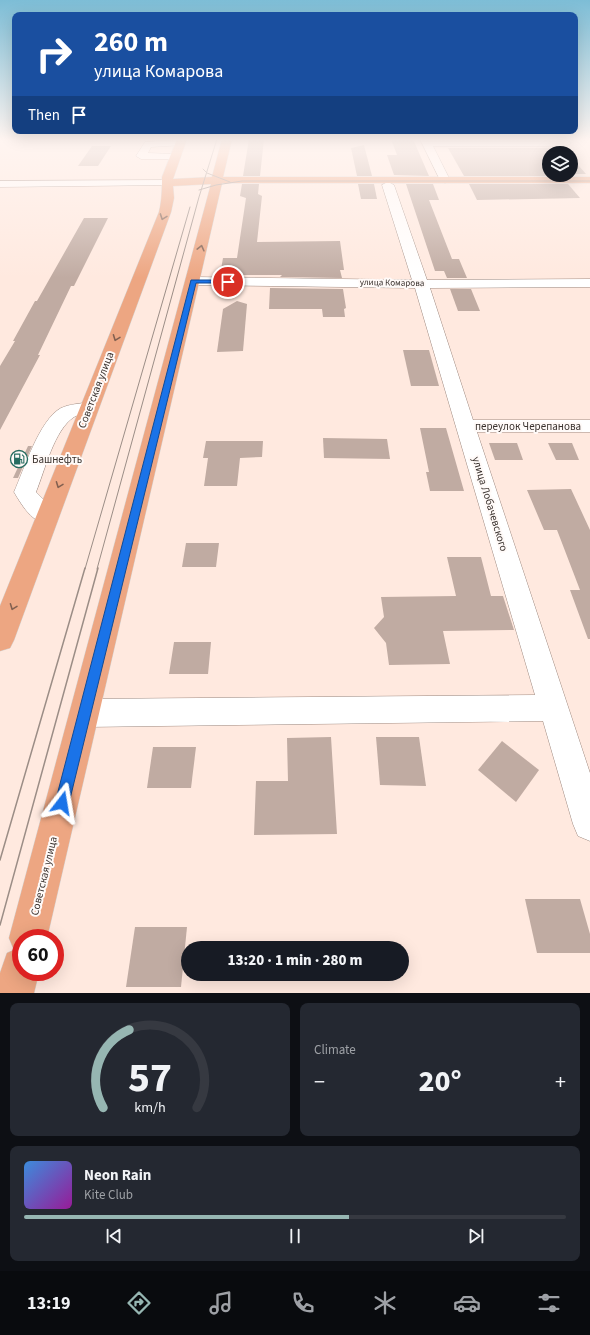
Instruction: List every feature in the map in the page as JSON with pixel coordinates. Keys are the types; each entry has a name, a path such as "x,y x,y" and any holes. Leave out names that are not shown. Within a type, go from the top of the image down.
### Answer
{"main road":[{"name":"Советская улица","path":"0,640 165,212 168,198 166,185"},
{"name":"Советская улица","path":"30,929 216,185"},
{"path":"14,993 17,981"}],"street":[{"name":"улица Лобачевского","path":"388,185 421,284 590,824"},
{"name":"улица Комарова","path":"193,281 421,284 590,283"},
{"path":"47,517 31,501 25,492 46,441 54,428 68,412 89,408"},
{"name":"переулок Черепанова","path":"465,426 590,426"},
{"path":"85,713 554,708"}],"building":[{"path":"242,185 259,185 258,194 262,196 257,242 340,241 344,270 340,270 342,278 280,277 282,275 220,275 223,258 237,258 246,198 240,196"},
{"path":"358,185 374,185 377,199 361,199"},
{"path":"406,185 434,185 439,200 429,200 452,259 459,259 467,278 447,278 444,271 435,271"},
{"path":"470,185 569,185 580,198 477,200"},
{"path":"84,218 108,218 74,286 71,286 38,355 40,355 0,430 0,366 15,341 13,341 35,301 37,301"},
{"path":"270,288 343,289 346,308 344,309 345,317 323,317 322,309 269,309"},
{"path":"450,289 471,289 480,311 458,311"},
{"path":"237,301 247,304 243,351 217,352 223,309"},
{"path":"403,350 429,350 439,386 411,386"},
{"path":"420,428 446,428 464,491 430,491 426,472 429,472"},
{"path":"323,438 387,439 390,459 324,458"},
{"path":"206,441 263,441 262,457 240,458 237,486 204,486 208,458 203,458"},
{"path":"489,443 517,443 523,460 495,460"},
{"path":"548,443 572,443 579,460 556,460"},
{"path":"28,446 32,446 18,478 13,478"},
{"path":"571,489 590,530 590,639 588,639 570,590 580,590 557,530 544,530 527,490"},
{"path":"186,543 219,543 216,567 182,567"},
{"path":"447,557 481,557 491,596 503,596 514,630 443,631 450,664 389,665 386,643 374,628 384,617 381,597 456,596"},
{"path":"174,642 211,642 208,674 169,674"},
{"path":"331,737 337,834 254,835 256,781 288,781 287,738"},
{"path":"376,737 419,737 426,786 380,785"},
{"path":"502,741 539,770 516,802 478,770"},
{"path":"153,747 196,747 191,788 147,788"},
{"path":"525,899 580,899 590,934 590,953 537,953"},
{"path":"135,927 187,927 186,941 181,941 181,987 126,987"}],"tram line":[{"path":"201,189 203,185"},
{"path":"201,189 215,185"},
{"path":"97,569 201,189"},
{"path":"85,569 190,207"},
{"path":"0,860 85,568"},
{"path":"0,925 98,568"}],"place":[{"name":"Башнефть","path":"19,459"}],"route":[{"path":"62,803 193,281 228,282"}]}
